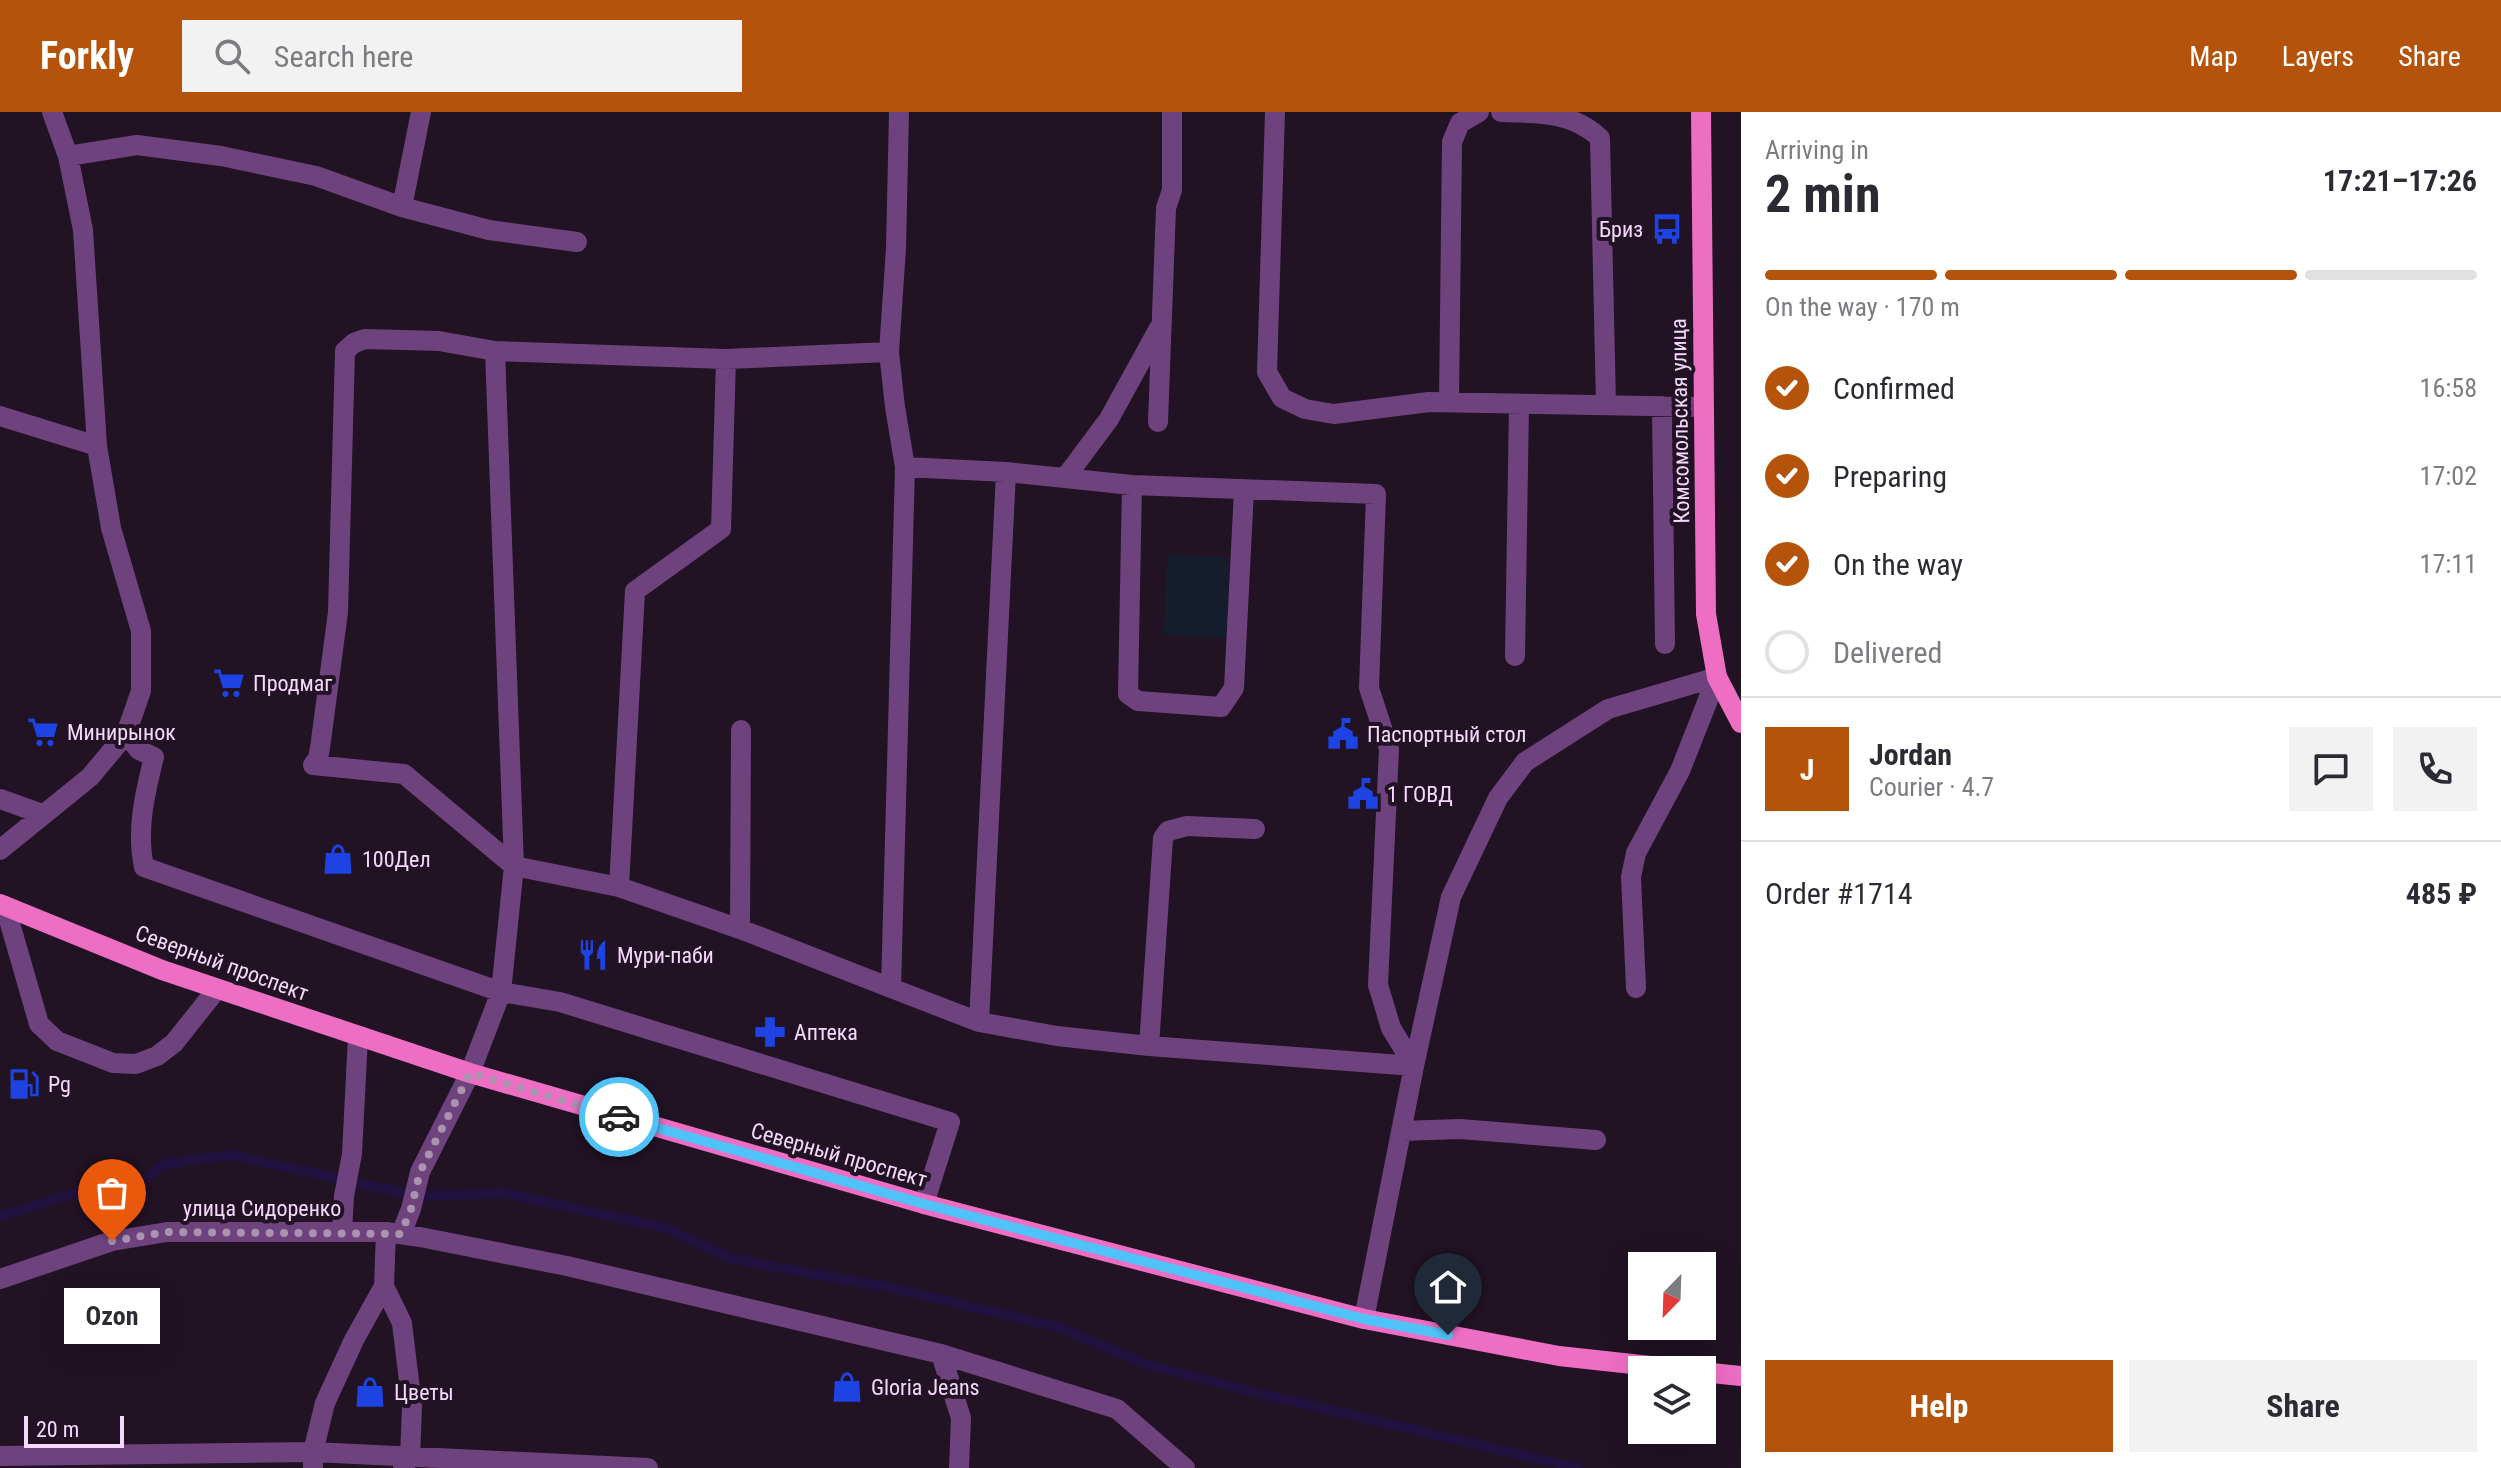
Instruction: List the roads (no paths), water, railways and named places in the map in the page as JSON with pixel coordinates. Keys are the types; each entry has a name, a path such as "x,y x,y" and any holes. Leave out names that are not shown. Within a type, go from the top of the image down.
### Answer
{"main road":[{"name":"Комсомольская улица","path":"1701,112 1706,614 1717,677 1741,723"},
{"name":"Северный проспект","path":"2,905 162,970 470,1073 924,1204 1364,1319 1559,1356 1628,1364"},
{"path":"1716,1373 1741,1376"}],"street":[{"path":"0,850 90,777 126,734 141,691 141,631 111,528 97,446 83,230 68,156 52,112"},
{"path":"402,207 421,112"},
{"path":"891,988 905,467 889,352 896,248 899,112"},
{"path":"1158,422 1166,208 1172,190 1172,112"},
{"path":"1275,112 1267,372 1282,398 1305,409 1334,414 1429,402 1704,407"},
{"path":"1449,402 1452,142 1460,123 1479,112"},
{"path":"1501,112 1564,114 1588,124 1600,138 1606,405"},
{"path":"68,156 137,145 221,156 316,176 402,207 489,230 577,242"},
{"path":"1065,478 1109,419 1161,325"},
{"path":"889,352 726,359 495,351 439,341 365,339 354,343 345,351 338,612 320,748 313,765 404,774 514,866 619,887 740,929 979,1022 1057,1036 1149,1046 1414,1066"},
{"path":"313,1460 325,1403 354,1340 384,1286 393,1233 411,1209 420,1172 470,1073 501,992 514,866 495,351"},
{"path":"619,887 635,591 721,529 726,359"},
{"path":"1515,656 1519,404"},
{"path":"1662,406 1665,644"},
{"path":"0,416 97,446"},
{"path":"905,467 1006,472 1132,485 1376,494 1369,688 1389,749 1378,985 1391,1028 1414,1066"},
{"path":"979,1022 1006,472"},
{"path":"1132,485 1128,694 1138,701 1221,707 1234,688 1244,490"},
{"path":"1636,988 1631,877 1636,853 1680,771 1717,677"},
{"path":"1364,1319 1451,897 1498,798 1525,762 1608,709 1717,677"},
{"path":"740,929 741,730"},
{"path":"126,734 139,750 154,757 142,819 140,850 144,867 501,992 560,1002 950,1122 924,1204"},
{"path":"0,799 42,814"},
{"path":"1149,1046 1163,838 1168,831 1187,826 1255,829"},
{"path":"2,905 39,1024 57,1041 113,1063 136,1064 157,1056 174,1043 217,989"},
{"path":"342,1232 344,1196 352,1154 358,1036"},
{"path":"1401,1131 1460,1129 1596,1140"},
{"name":"улица Сидоренко","path":"0,1279 112,1241 167,1232 393,1233 567,1266 941,1354 1117,1409 1185,1468"},
{"path":"384,1286 402,1323 412,1406 406,1463"},
{"path":"941,1354 961,1418 959,1468"},
{"path":"0,1456 648,1468"}],"waterway":[{"path":"0,1216 83,1191 142,1182 164,1164 232,1155 417,1196 504,1193 666,1228 732,1259 892,1288 1058,1327 1145,1364 1578,1468"}],"place":[{"name":"Бриз","path":"1667,229"},
{"name":"Продмаг","path":"229,683"},
{"name":"Минирынок","path":"43,732"},
{"name":"Паспортный стол","path":"1343,734"},
{"name":"1 ГОВД","path":"1363,794"},
{"name":"100Дел","path":"338,859"},
{"name":"Мури-паби","path":"593,955"},
{"name":"Аптека","path":"770,1032"},
{"name":"Pg","path":"24,1084"},
{"name":"Ozon","path":"112,1241"},
{"name":"Gloria Jeans","path":"847,1387"},
{"name":"Цветы","path":"370,1392"}]}
